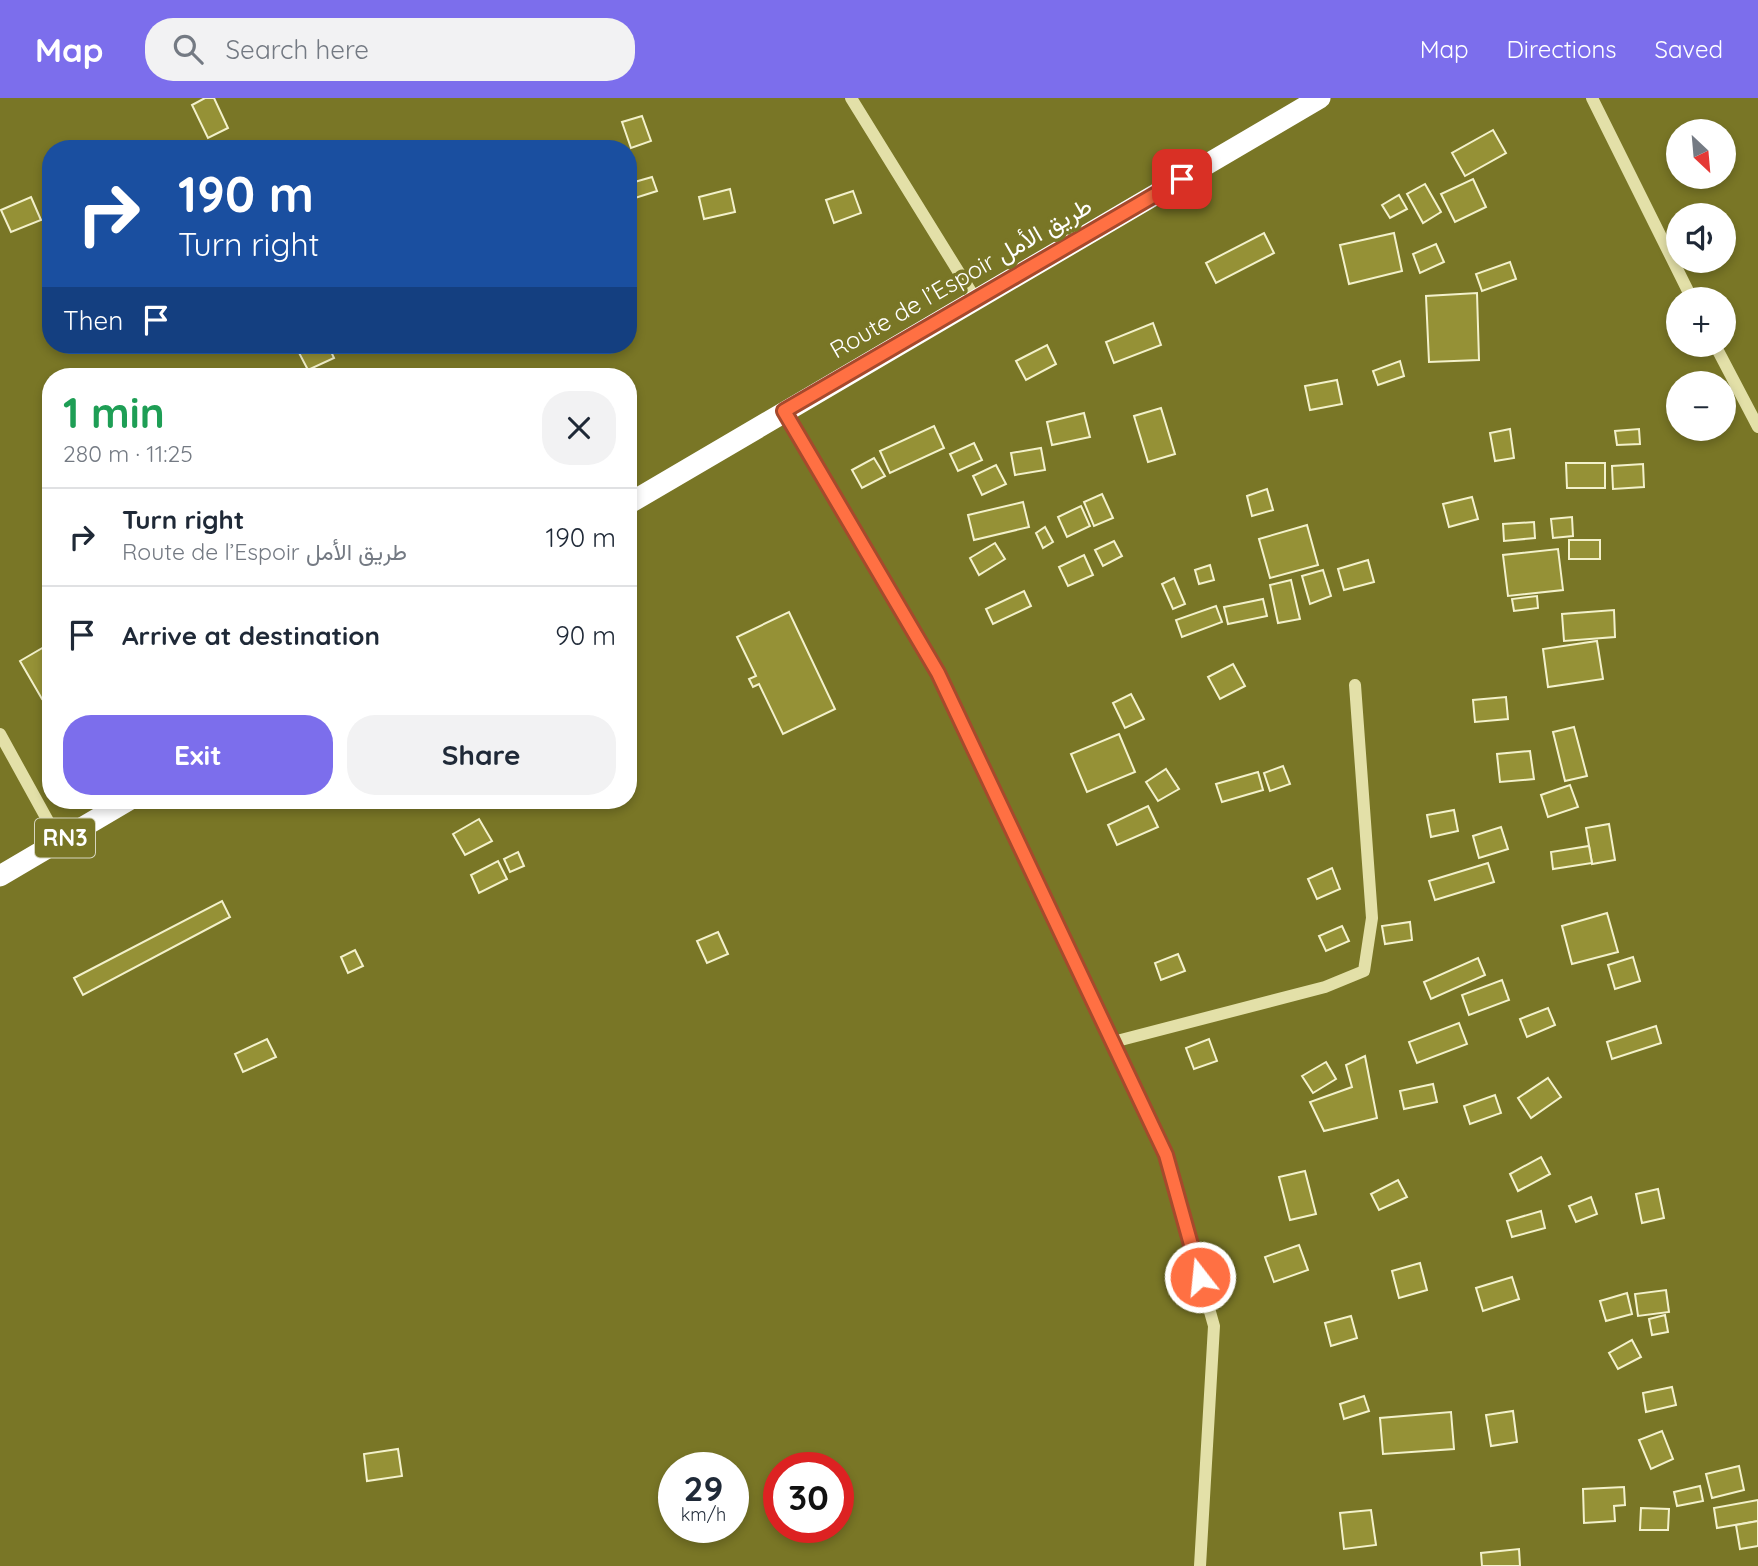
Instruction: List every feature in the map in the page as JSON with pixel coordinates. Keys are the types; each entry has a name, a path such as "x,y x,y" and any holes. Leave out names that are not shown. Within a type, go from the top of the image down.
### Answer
{"highway":[{"name":"Route de l’Espoir طريق الأمل","path":"637,499 1320,98"},
{"name":"RN3","path":"0,876 114,809"}],"street":[{"path":"852,98 976,300"},
{"path":"1592,98 1686,287"},
{"path":"1720,357 1758,427"},
{"path":"784,411 938,673 1166,1155 1214,1326 1200,1566"},
{"path":"1112,1042 1325,987 1364,971 1372,918 1355,685"},
{"path":"0,734 59,841"}],"building":[{"path":"205,98 214,98 228,128 208,138 192,105"},
{"path":"642,116 651,141 637,146 637,140 628,140 622,122"},
{"path":"1493,130 1506,153 1465,176 1452,153"},
{"path":"652,177 657,191 637,197 637,181"},
{"path":"1473,179 1486,207 1455,222 1441,194"},
{"path":"1425,184 1441,212 1423,223 1407,194"},
{"path":"730,189 735,212 704,219 699,197"},
{"path":"853,191 861,213 834,223 826,200"},
{"path":"1399,195 1407,209 1390,218 1382,205"},
{"path":"31,197 41,220 11,232 1,210"},
{"path":"1264,233 1274,253 1216,283 1206,263"},
{"path":"1394,233 1402,271 1349,284 1340,245"},
{"path":"1436,244 1444,262 1420,273 1413,254"},
{"path":"1510,262 1516,279 1482,291 1476,274"},
{"path":"1477,293 1479,360 1429,362 1426,296"},
{"path":"1153,323 1161,345 1114,363 1106,342"},
{"path":"1047,345 1056,364 1026,380 1016,361"},
{"path":"300,354 332,354 334,358 312,368 307,368"},
{"path":"1400,361 1404,376 1378,385 1373,371"},
{"path":"1337,380 1342,404 1310,410 1305,386"},
{"path":"1161,408 1175,454 1148,462 1134,416"},
{"path":"1084,413 1090,437 1052,445 1047,422"},
{"path":"934,426 944,448 890,473 880,451"},
{"path":"1510,429 1514,458 1495,461 1490,433"},
{"path":"1639,429 1640,444 1617,445 1615,431"},
{"path":"974,443 982,460 958,471 950,454"},
{"path":"1041,448 1045,470 1015,475 1011,453"},
{"path":"874,458 885,476 862,488 852,470"},
{"path":"1566,463 1605,463 1605,488 1567,488"},
{"path":"1643,464 1644,487 1613,489 1612,466"},
{"path":"996,465 1006,484 982,495 973,476"},
{"path":"1267,489 1273,510 1252,516 1247,496"},
{"path":"1102,494 1113,518 1094,526 1084,502"},
{"path":"1472,497 1478,519 1449,527 1443,504"},
{"path":"1023,502 1029,527 974,540 968,515"},
{"path":"1081,506 1090,526 1067,537 1058,517"},
{"path":"1572,517 1573,536 1553,538 1551,519"},
{"path":"1534,522 1535,538 1504,541 1503,524"},
{"path":"1307,525 1318,565 1270,578 1259,539"},
{"path":"1045,527 1053,542 1043,548 1036,533"},
{"path":"1569,540 1600,540 1600,559 1569,559"},
{"path":"1114,541 1122,556 1103,566 1095,550"},
{"path":"995,543 1005,559 979,575 970,558"},
{"path":"1558,549 1563,590 1508,596 1503,555"},
{"path":"1084,555 1093,575 1068,586 1059,567"},
{"path":"1368,560 1374,582 1344,590 1338,569"},
{"path":"1210,565 1214,580 1199,584 1195,570"},
{"path":"1323,570 1331,596 1310,604 1302,576"},
{"path":"1174,578 1185,604 1173,609 1162,584"},
{"path":"1291,580 1300,619 1278,623 1270,585"},
{"path":"1024,591 1031,606 993,624 986,609"},
{"path":"1537,596 1538,608 1514,611 1512,599"},
{"path":"1263,599 1267,616 1228,624 1224,607"},
{"path":"1216,606 1222,622 1182,637 1176,620"},
{"path":"1614,610 1615,637 1564,641 1562,614"},
{"path":"789,612 835,709 783,734 759,684 753,687 749,679 756,676 737,637"},
{"path":"1597,641 1603,679 1548,687 1543,649"},
{"path":"42,648 42,699 20,661"},
{"path":"1233,664 1245,686 1220,699 1208,677"},
{"path":"1131,694 1144,719 1125,728 1113,703"},
{"path":"1506,697 1508,719 1475,722 1473,700"},
{"path":"1574,727 1587,776 1565,781 1553,732"},
{"path":"1119,734 1135,772 1087,792 1071,754"},
{"path":"1530,751 1534,779 1500,782 1497,754"},
{"path":"1283,766 1290,784 1270,791 1264,773"},
{"path":"1166,769 1179,789 1158,801 1146,782"},
{"path":"1258,772 1263,790 1222,802 1216,784"},
{"path":"1570,785 1578,807 1548,817 1541,795"},
{"path":"1148,806 1158,827 1117,845 1108,825"},
{"path":"1454,810 1458,831 1431,837 1427,815"},
{"path":"479,819 492,841 465,855 453,834"},
{"path":"1609,824 1615,860 1592,864 1586,828"},
{"path":"1501,827 1508,849 1479,858 1473,836"},
{"path":"1589,846 1592,863 1553,869 1551,852"},
{"path":"518,852 524,866 510,872 504,859"},
{"path":"498,861 507,879 479,893 471,875"},
{"path":"1488,863 1494,882 1435,900 1429,881"},
{"path":"1332,868 1340,889 1317,899 1308,879"},
{"path":"222,901 230,917 83,995 74,978"},
{"path":"1607,913 1618,952 1572,964 1562,926"},
{"path":"1410,922 1412,940 1385,944 1382,926"},
{"path":"1342,926 1349,941 1326,951 1319,936"},
{"path":"718,932 728,954 707,963 697,941"},
{"path":"355,950 363,966 348,973 341,957"},
{"path":"1178,954 1185,971 1161,980 1155,963"},
{"path":"1633,957 1640,981 1615,989 1608,965"},
{"path":"1478,958 1485,975 1431,999 1424,982"},
{"path":"1502,980 1509,1000 1469,1015 1462,995"},
{"path":"1548,1008 1555,1025 1527,1037 1520,1019"},
{"path":"1459,1023 1467,1044 1417,1063 1409,1042"},
{"path":"1656,1026 1661,1043 1612,1059 1607,1042"},
{"path":"267,1039 276,1057 243,1072 235,1054"},
{"path":"1209,1039 1217,1061 1194,1069 1186,1048"},
{"path":"1365,1056 1377,1118 1324,1131 1310,1102 1352,1087 1346,1065"},
{"path":"1326,1062 1336,1079 1313,1093 1302,1076"},
{"path":"1548,1078 1561,1097 1531,1118 1518,1098"},
{"path":"1433,1084 1437,1102 1404,1109 1400,1091"},
{"path":"1495,1095 1501,1113 1470,1124 1464,1106"},
{"path":"1541,1157 1550,1174 1518,1191 1510,1174"},
{"path":"1305,1171 1316,1214 1290,1220 1279,1177"},
{"path":"1398,1180 1407,1197 1379,1210 1371,1194"},
{"path":"1658,1189 1664,1218 1642,1223 1636,1194"},
{"path":"1591,1197 1597,1214 1576,1222 1569,1206"},
{"path":"1541,1211 1545,1228 1512,1237 1507,1221"},
{"path":"1299,1245 1308,1270 1274,1282 1265,1257"},
{"path":"1420,1263 1427,1290 1399,1298 1392,1271"},
{"path":"1512,1277 1519,1299 1483,1311 1476,1288"},
{"path":"1666,1290 1669,1312 1638,1316 1635,1294"},
{"path":"1627,1293 1632,1314 1606,1321 1600,1301"},
{"path":"1665,1315 1668,1332 1652,1335 1649,1319"},
{"path":"1351,1316 1357,1338 1331,1346 1325,1323"},
{"path":"1632,1340 1641,1357 1618,1369 1609,1353"},
{"path":"1672,1387 1676,1405 1646,1412 1643,1393"},
{"path":"1364,1396 1369,1411 1344,1419 1340,1404"},
{"path":"1513,1411 1517,1442 1491,1446 1486,1415"},
{"path":"1451,1412 1454,1449 1383,1454 1380,1418"},
{"path":"1662,1431 1673,1459 1651,1469 1639,1440"},
{"path":"398,1449 402,1476 367,1481 364,1454"},
{"path":"1739,1466 1744,1490 1712,1498 1706,1474"},
{"path":"1700,1486 1703,1501 1677,1506 1674,1492"},
{"path":"1624,1487 1625,1505 1614,1506 1615,1521 1584,1523 1583,1489"},
{"path":"1758,1500 1758,1521 1717,1528 1714,1508"},
{"path":"1641,1508 1669,1509 1668,1530 1640,1530"},
{"path":"1371,1510 1376,1545 1344,1549 1340,1513"},
{"path":"1758,1521 1758,1546 1740,1549 1736,1525"},
{"path":"1519,1549 1520,1566 1482,1566 1481,1553"}],"route":[{"path":"1182,179 784,411 938,673 1166,1155 1200,1277"}]}
